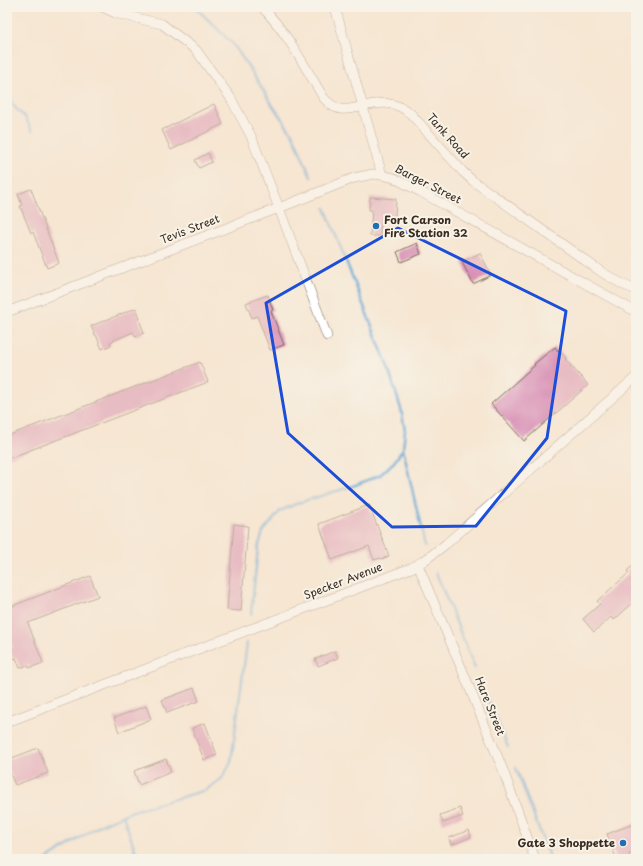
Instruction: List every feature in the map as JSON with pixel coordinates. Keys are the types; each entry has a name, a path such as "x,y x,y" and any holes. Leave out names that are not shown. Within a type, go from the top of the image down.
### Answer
{"street":[{"path":"102,7 115,13 162,24 196,50 230,97 251,136 327,336"},
{"name":"Tank Road","path":"262,7 283,31 323,97 329,104 335,107 350,110 378,103 396,104 405,108 473,181 603,273 636,290"},
{"name":"Barger Street","path":"335,7 382,175 394,178 421,192 636,312"},
{"name":"Tevis Street","path":"7,312 354,178 373,174 382,175"},
{"name":"Specker Avenue","path":"7,722 418,565 457,534 636,377"},
{"name":"Hare Street","path":"418,565 503,770 535,859"}],"highlighted area":[{"path":"398,228 566,311 547,438 476,526 392,527 288,433 266,303"}],"building":[{"path":"214,104 223,124 171,150 162,130"},
{"path":"208,153 212,162 199,168 195,160"},
{"path":"31,189 59,263 47,268 33,232 31,233 20,206 22,205 18,194"},
{"name":"Fort Carson Fire Station 32","path":"370,197 396,199 395,216 382,215 380,236 370,236 372,210 369,210"},
{"path":"417,243 421,254 401,262 397,252"},
{"path":"480,253 491,275 473,284 462,262"},
{"path":"268,295 273,310 271,311 284,345 270,350 257,316 252,318 246,303"},
{"path":"136,308 144,333 135,336 133,332 110,342 111,345 102,349 91,326"},
{"path":"555,347 588,385 524,441 491,404 535,365 534,364"},
{"path":"200,362 208,382 7,459 7,436"},
{"path":"369,505 389,556 374,560 369,546 332,560 319,524"},
{"path":"234,524 248,526 241,611 227,610"},
{"path":"636,563 636,600 614,620 611,617 594,632 583,619 600,604 597,601 629,573 627,571"},
{"path":"90,576 98,596 28,623 43,663 29,668 28,665 20,668 16,658 13,659 9,650 13,648 7,634 7,608"},
{"path":"335,651 338,658 318,666 315,659"},
{"path":"194,688 199,701 167,713 162,700"},
{"path":"146,706 151,719 119,732 114,718"},
{"path":"205,723 217,755 204,760 192,728"},
{"path":"38,748 48,773 15,785 7,766 7,760"},
{"path":"166,759 171,772 139,785 134,771"},
{"path":"460,808 463,816 443,823 440,815"},
{"name":"Gate 3 Shoppette","path":"636,823 636,851 629,854 630,856 621,859 620,857 616,858 607,834"},
{"path":"469,830 471,837 451,845 449,838"}],"waterway":[{"path":"195,7 233,44 293,135 311,177"},
{"path":"7,92 9,99 25,117 32,131"},
{"path":"251,614 258,548 263,532 280,511 298,503 353,486 380,475 394,462 403,449 405,430 401,409 386,362 325,208"},
{"path":"403,449 425,546"},
{"path":"436,573 475,668"},
{"path":"47,859 100,825 133,811 206,790 222,778 231,762 247,643"},
{"path":"485,693 508,747"},
{"path":"516,768 550,859"},
{"path":"123,815 138,859"}],"place":[{"name":"Fort Carson Fire Station 32","path":"376,226"},
{"name":"Gate 3 Shoppette","path":"623,843"}]}
